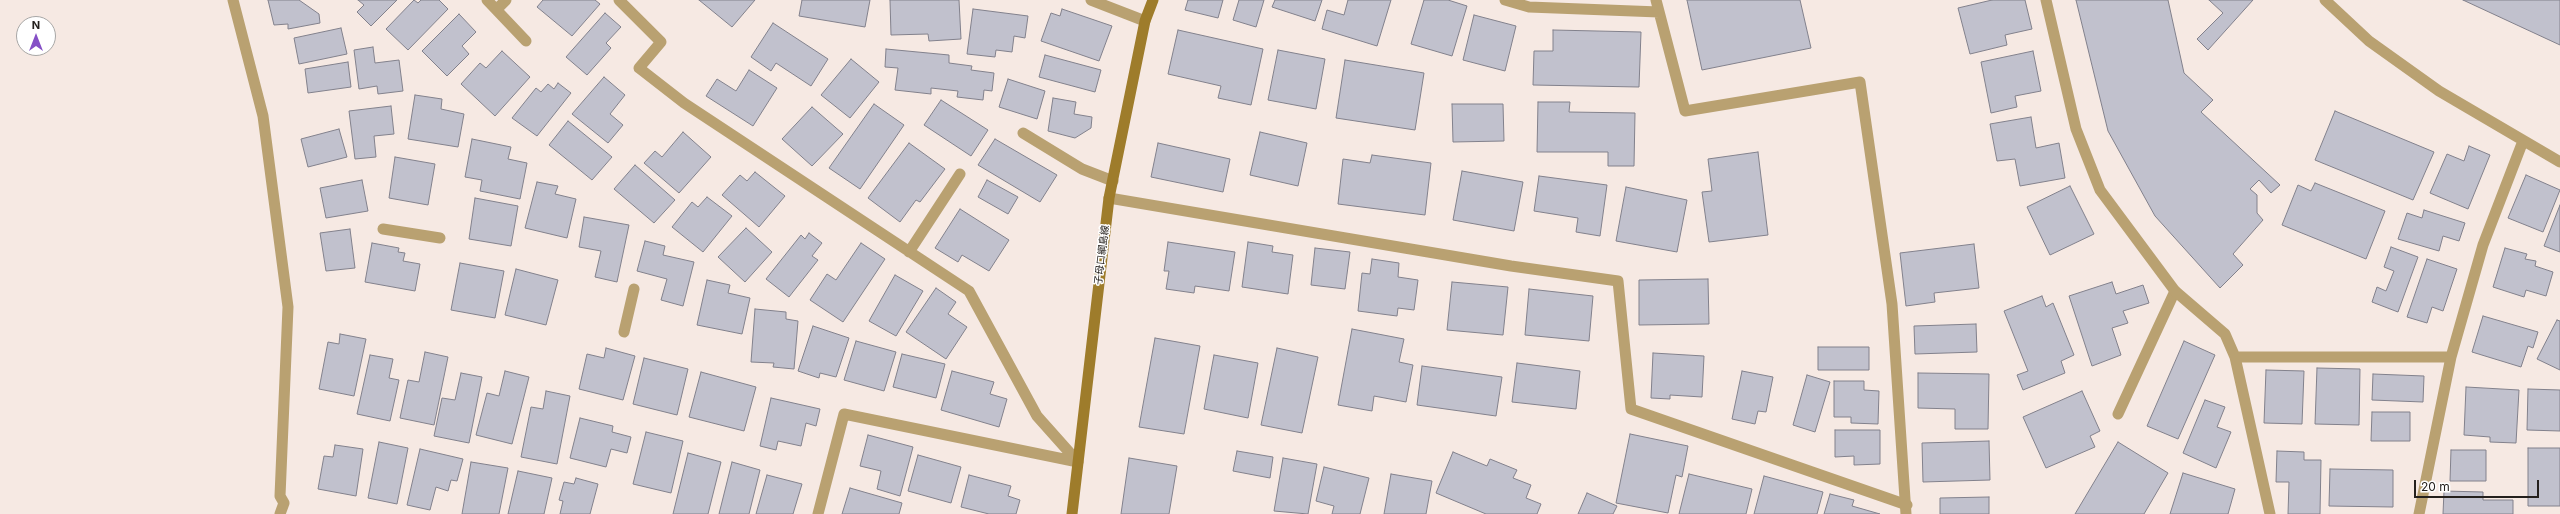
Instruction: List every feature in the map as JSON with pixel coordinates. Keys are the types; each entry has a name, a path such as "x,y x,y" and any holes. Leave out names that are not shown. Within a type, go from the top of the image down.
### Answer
{"main road":[{"name":"子母口綱島線","path":"1072,514 1109,198 1144,21 1153,0"}],"street":[{"path":"233,0 262,116 288,307 280,496 284,502 280,514"},
{"path":"487,0 526,41"},
{"path":"497,9 506,0"},
{"path":"618,0 661,42 639,68 684,103 969,291 1037,416 1078,462"},
{"path":"1091,0 1144,21"},
{"path":"1505,0 1529,7 1659,12"},
{"path":"1109,198 1511,266 1618,281 1631,409 1907,509 1892,304 1860,82 1685,111 1656,0"},
{"path":"2046,0 2076,129 2100,190 2175,291 2225,334 2235,357 2270,514"},
{"path":"2325,0 2369,41 2432,87 2560,162"},
{"path":"1022,133 1082,169 1113,181"},
{"path":"2419,514 2451,357 2484,245 2523,141"},
{"path":"909,252 960,174"},
{"path":"383,229 440,238"},
{"path":"624,332 634,289"},
{"path":"2118,414 2175,291"},
{"path":"2235,357 2451,357"},
{"path":"818,514 844,414 1078,462"}],"building":[{"path":"268,0 299,0 319,14 320,23 288,29 288,24 274,25"},
{"path":"358,0 397,0 371,26 357,12 364,5"},
{"path":"414,0 418,3 421,0 439,0 448,9 408,50 386,29"},
{"path":"543,0 595,0 600,4 572,36 537,7"},
{"path":"699,0 755,0 732,27"},
{"path":"802,0 870,0 865,27 799,16"},
{"path":"890,0 959,0 961,39 929,41 928,34 891,35"},
{"path":"1188,0 1223,0 1218,18 1185,10"},
{"path":"1239,0 1264,0 1256,27 1233,20"},
{"path":"1275,0 1322,0 1315,21 1272,7"},
{"path":"1348,0 1391,0 1377,46 1322,29 1327,10 1344,15"},
{"path":"1424,0 1448,0 1467,6 1452,56 1411,44"},
{"path":"1687,0 1800,0 1811,48 1702,70"},
{"path":"1992,0 2025,0 2032,29 2005,35 2007,45 1970,54 1958,8"},
{"path":"2076,0 2168,0 2184,73 2213,100 2201,112 2280,185 2271,193 2259,180 2250,189 2257,195 2257,213 2263,220 2233,254 2243,265 2220,288 2155,216 2108,131"},
{"path":"2209,0 2253,0 2208,50 2197,39 2223,13"},
{"path":"2463,0 2560,0 2560,45"},
{"path":"973,9 1028,16 1025,38 1014,36 1012,52 996,50 995,57 967,54"},
{"path":"1062,9 1112,26 1099,61 1041,41 1051,13 1060,16"},
{"path":"605,13 621,27 606,43 611,48 587,75 566,57"},
{"path":"459,14 476,32 462,46 469,54 447,76 422,51"},
{"path":"1474,15 1516,26 1505,71 1463,60"},
{"path":"773,23 828,59 811,86 776,63 771,71 751,57"},
{"path":"341,28 347,54 299,64 294,38"},
{"path":"1178,30 1263,49 1251,105 1218,98 1221,86 1168,74"},
{"path":"1553,30 1641,32 1639,87 1533,85 1534,51 1553,51"},
{"path":"373,47 375,63 399,60 403,91 378,94 377,86 359,89 354,50"},
{"path":"886,49 949,55 949,63 972,66 971,70 994,73 992,91 984,90 983,100 957,97 958,91 931,88 931,94 895,90 898,68 885,67"},
{"path":"1278,50 1325,59 1316,109 1268,100"},
{"path":"502,51 530,77 495,116 461,84 480,63 486,68"},
{"path":"2033,51 2041,91 2015,96 2017,107 1991,113 1981,62"},
{"path":"1045,55 1101,70 1095,92 1039,77"},
{"path":"851,59 879,82 850,118 821,95"},
{"path":"1345,60 1424,73 1415,130 1336,118"},
{"path":"348,62 351,87 308,93 305,69"},
{"path":"749,70 777,88 753,126 706,96 717,79 736,91"},
{"path":"604,77 625,95 610,114 623,125 608,143 572,114"},
{"path":"1008,79 1045,91 1037,119 999,107"},
{"path":"558,83 571,93 537,136 512,118 536,88 541,92 548,84 554,89"},
{"path":"415,95 442,99 441,109 464,114 458,147 408,139"},
{"path":"1053,98 1076,102 1074,114 1092,117 1091,128 1075,138 1048,131"},
{"path":"941,100 988,130 971,156 924,125"},
{"path":"1538,102 1570,102 1569,112 1635,113 1634,166 1608,166 1608,152 1537,152"},
{"path":"874,104 904,125 860,189 829,168"},
{"path":"1452,104 1503,104 1504,141 1453,142"},
{"path":"391,106 394,134 374,136 376,157 355,159 349,111"},
{"path":"812,107 843,134 812,166 782,139"},
{"path":"2335,111 2434,152 2413,200 2315,160"},
{"path":"2031,117 2036,148 2059,143 2065,178 2020,186 2015,159 1997,161 1990,124"},
{"path":"568,121 612,157 592,180 549,145"},
{"path":"339,129 347,157 308,167 301,139"},
{"path":"683,132 711,157 679,193 644,163 655,151 662,157"},
{"path":"1260,132 1307,143 1298,186 1250,175"},
{"path":"472,139 511,147 508,159 527,163 520,199 480,191 482,180 465,177"},
{"path":"995,139 1057,175 1040,202 978,165"},
{"path":"909,143 945,169 920,202 916,200 900,222 868,198"},
{"path":"1158,143 1230,159 1223,192 1151,177"},
{"path":"2469,146 2490,155 2468,209 2430,193 2447,154 2464,161"},
{"path":"1758,152 1768,235 1709,242 1702,192 1712,191 1708,159"},
{"path":"1372,155 1431,163 1425,215 1338,204 1343,159 1370,163"},
{"path":"395,157 435,164 428,205 389,198"},
{"path":"635,165 675,200 654,223 614,189"},
{"path":"1462,171 1523,182 1514,231 1453,220"},
{"path":"755,172 785,196 759,227 722,195 740,175 747,181"},
{"path":"2526,175 2560,190 2543,232 2508,218"},
{"path":"1539,176 1607,185 1600,236 1576,232 1578,218 1534,211"},
{"path":"362,180 368,211 326,218 320,188"},
{"path":"987,180 1018,197 1008,214 978,197"},
{"path":"537,182 558,186 555,194 576,199 567,238 525,228"},
{"path":"2315,183 2385,211 2366,259 2282,225 2298,185 2311,191"},
{"path":"2070,186 2094,234 2050,255 2027,207"},
{"path":"1626,187 1687,200 1677,252 1616,241"},
{"path":"707,197 732,216 703,252 672,227 692,202 698,207"},
{"path":"475,198 518,206 511,246 469,239"},
{"path":"2560,205 2560,252 2544,246"},
{"path":"960,209 1009,240 989,271 962,255 958,262 935,248"},
{"path":"2424,210 2465,223 2459,241 2443,236 2439,251 2398,239 2407,213 2422,218"},
{"path":"584,217 629,225 617,282 595,277 601,251 579,247"},
{"path":"746,228 772,252 745,282 718,257"},
{"path":"350,229 355,268 326,271 320,233"},
{"path":"809,233 822,243 812,256 818,260 789,297 766,279 801,235 805,239"},
{"path":"645,241 665,246 663,255 694,262 683,306 661,300 667,279 637,271"},
{"path":"1168,242 1235,252 1229,291 1195,286 1194,293 1166,289 1169,271 1164,271"},
{"path":"1248,242 1273,246 1272,252 1293,255 1288,294 1242,287"},
{"path":"372,243 399,248 398,252 405,253 403,261 420,264 415,291 365,282"},
{"path":"861,243 885,259 843,322 810,300 827,274 836,280"},
{"path":"1974,244 1979,288 1934,293 1935,302 1906,306 1900,253"},
{"path":"2391,247 2418,257 2398,312 2372,302 2377,287 2386,291 2394,271 2384,267"},
{"path":"1315,248 1350,252 1345,289 1311,285"},
{"path":"2505,248 2527,254 2525,259 2536,261 2535,266 2553,272 2546,296 2526,290 2524,297 2493,287"},
{"path":"1372,259 1399,263 1398,277 1418,280 1414,310 1398,308 1397,316 1358,311 1362,273 1370,274"},
{"path":"2427,259 2457,269 2443,311 2432,307 2427,323 2407,317"},
{"path":"460,263 504,271 495,318 451,310"},
{"path":"516,269 558,280 546,325 505,315"},
{"path":"895,275 923,291 896,336 869,321"},
{"path":"1708,279 1709,324 1639,325 1639,280"},
{"path":"707,280 730,285 728,293 750,298 742,334 697,325"},
{"path":"1452,282 1508,287 1503,335 1447,330"},
{"path":"2112,282 2116,294 2143,285 2149,303 2123,311 2128,323 2112,328 2121,355 2092,366 2069,296"},
{"path":"936,288 956,302 948,314 967,327 946,359 906,332"},
{"path":"1529,289 1593,296 1589,341 1525,335"},
{"path":"2042,296 2046,307 2053,303 2074,355 2061,361 2065,373 2023,390 2017,375 2028,371 2004,311"},
{"path":"755,309 786,312 786,319 798,321 794,369 773,367 774,363 751,362"},
{"path":"2483,316 2538,332 2533,348 2528,346 2521,367 2472,352"},
{"path":"2557,320 2560,321 2560,370 2537,359"},
{"path":"1976,324 1977,352 1915,354 1914,326"},
{"path":"813,326 849,338 836,377 820,373 819,378 798,371"},
{"path":"1352,329 1404,339 1399,362 1413,365 1406,402 1374,396 1372,411 1338,405"},
{"path":"340,334 366,339 354,396 319,389 328,342 339,344"},
{"path":"1155,338 1200,346 1184,434 1139,427"},
{"path":"856,341 896,352 884,391 844,380"},
{"path":"2184,341 2215,355 2178,439 2147,426"},
{"path":"1818,347 1869,347 1869,370 1818,370"},
{"path":"606,348 635,356 623,400 579,389 587,354 604,358"},
{"path":"1277,348 1318,357 1302,433 1261,425"},
{"path":"425,352 448,357 434,425 400,418 408,380 419,382"},
{"path":"1653,353 1704,356 1702,397 1670,395 1670,399 1651,398"},
{"path":"902,354 945,364 936,398 893,387"},
{"path":"370,355 393,359 389,378 399,380 390,421 357,414"},
{"path":"1214,355 1258,363 1248,418 1204,409"},
{"path":"644,358 688,369 677,415 633,404"},
{"path":"1517,363 1580,371 1576,409 1512,402"},
{"path":"1422,366 1502,377 1496,416 1417,405"},
{"path":"2317,368 2360,369 2359,425 2315,424"},
{"path":"2266,370 2304,371 2302,424 2264,423"},
{"path":"505,371 529,377 512,444 476,435 487,393 499,396"},
{"path":"952,371 994,382 990,394 1007,399 999,427 941,410"},
{"path":"1742,371 1773,377 1766,412 1758,411 1755,424 1732,419"},
{"path":"701,372 756,387 744,431 689,417"},
{"path":"461,373 482,377 469,443 434,436 442,398 455,400"},
{"path":"1918,373 1989,374 1988,429 1955,429 1955,409 1918,408"},
{"path":"2373,374 2424,376 2423,402 2372,400"},
{"path":"1807,375 1830,382 1815,432 1793,425"},
{"path":"1834,381 1864,381 1864,390 1879,391 1878,424 1851,423 1851,417 1834,417"},
{"path":"2466,387 2519,390 2516,443 2490,442 2490,437 2464,435"},
{"path":"2528,389 2560,390 2560,431 2527,430"},
{"path":"546,391 570,396 557,464 521,457 531,407 543,409"},
{"path":"2082,391 2100,431 2090,436 2095,447 2046,468 2023,417"},
{"path":"771,398 820,409 816,426 806,423 801,446 778,441 776,450 760,446"},
{"path":"2205,400 2225,407 2217,427 2231,432 2216,468 2183,453"},
{"path":"2372,412 2410,412 2410,441 2371,441"},
{"path":"580,418 613,426 612,432 631,437 627,453 611,449 606,467 570,458"},
{"path":"1835,430 1880,430 1880,464 1854,465 1854,456 1835,457"},
{"path":"646,432 683,441 671,493 633,484"},
{"path":"1630,434 1688,446 1682,477 1676,475 1668,513 1616,503"},
{"path":"868,435 913,447 900,496 877,489 881,471 860,466"},
{"path":"1989,441 1990,480 1923,482 1922,443"},
{"path":"379,442 408,448 397,504 368,498"},
{"path":"2118,442 2168,473 2144,514 2075,514"},
{"path":"335,445 363,449 356,496 318,489 324,456 333,457"},
{"path":"2528,448 2560,448 2560,506 2528,506"},
{"path":"420,449 463,459 457,481 451,480 448,491 436,487 430,510 407,505"},
{"path":"2451,450 2486,450 2486,481 2450,481"},
{"path":"1237,451 1273,457 1270,478 1233,471"},
{"path":"2277,451 2304,452 2304,460 2321,460 2320,514 2288,514 2289,482 2276,482"},
{"path":"1453,452 1487,466 1490,459 1517,470 1513,478 1531,485 1526,498 1541,504 1537,514 1486,514 1436,493"},
{"path":"688,453 721,462 708,514 673,514"},
{"path":"918,455 961,467 951,503 908,491"},
{"path":"1129,458 1177,466 1169,514 1121,514"},
{"path":"1283,458 1317,464 1308,514 1274,511"},
{"path":"471,462 508,468 499,514 462,514"},
{"path":"732,462 760,470 749,514 719,514"},
{"path":"1324,467 1369,478 1360,514 1332,514 1334,506 1316,501"},
{"path":"2330,469 2393,470 2393,507 2329,506"},
{"path":"518,471 552,478 544,514 508,514"},
{"path":"2183,473 2235,489 2228,514 2170,514"},
{"path":"1391,474 1432,481 1426,514 1384,514"},
{"path":"1689,474 1752,489 1746,514 1679,514"},
{"path":"767,475 802,484 793,514 756,514"},
{"path":"969,475 1011,486 1008,496 1020,500 1016,514 989,514 961,507"},
{"path":"1764,476 1823,492 1817,514 1754,514"},
{"path":"576,478 598,484 590,514 560,514 563,501 559,500 564,482 574,484"},
{"path":"850,488 902,503 899,514 842,514"},
{"path":"2444,491 2483,492 2483,500 2513,500 2513,514 2443,514"},
{"path":"1587,493 1617,506 1613,514 1578,514"},
{"path":"1830,494 1854,500 1852,506 1880,514 1824,514"},
{"path":"1989,497 1989,514 1940,514 1940,498"}]}
